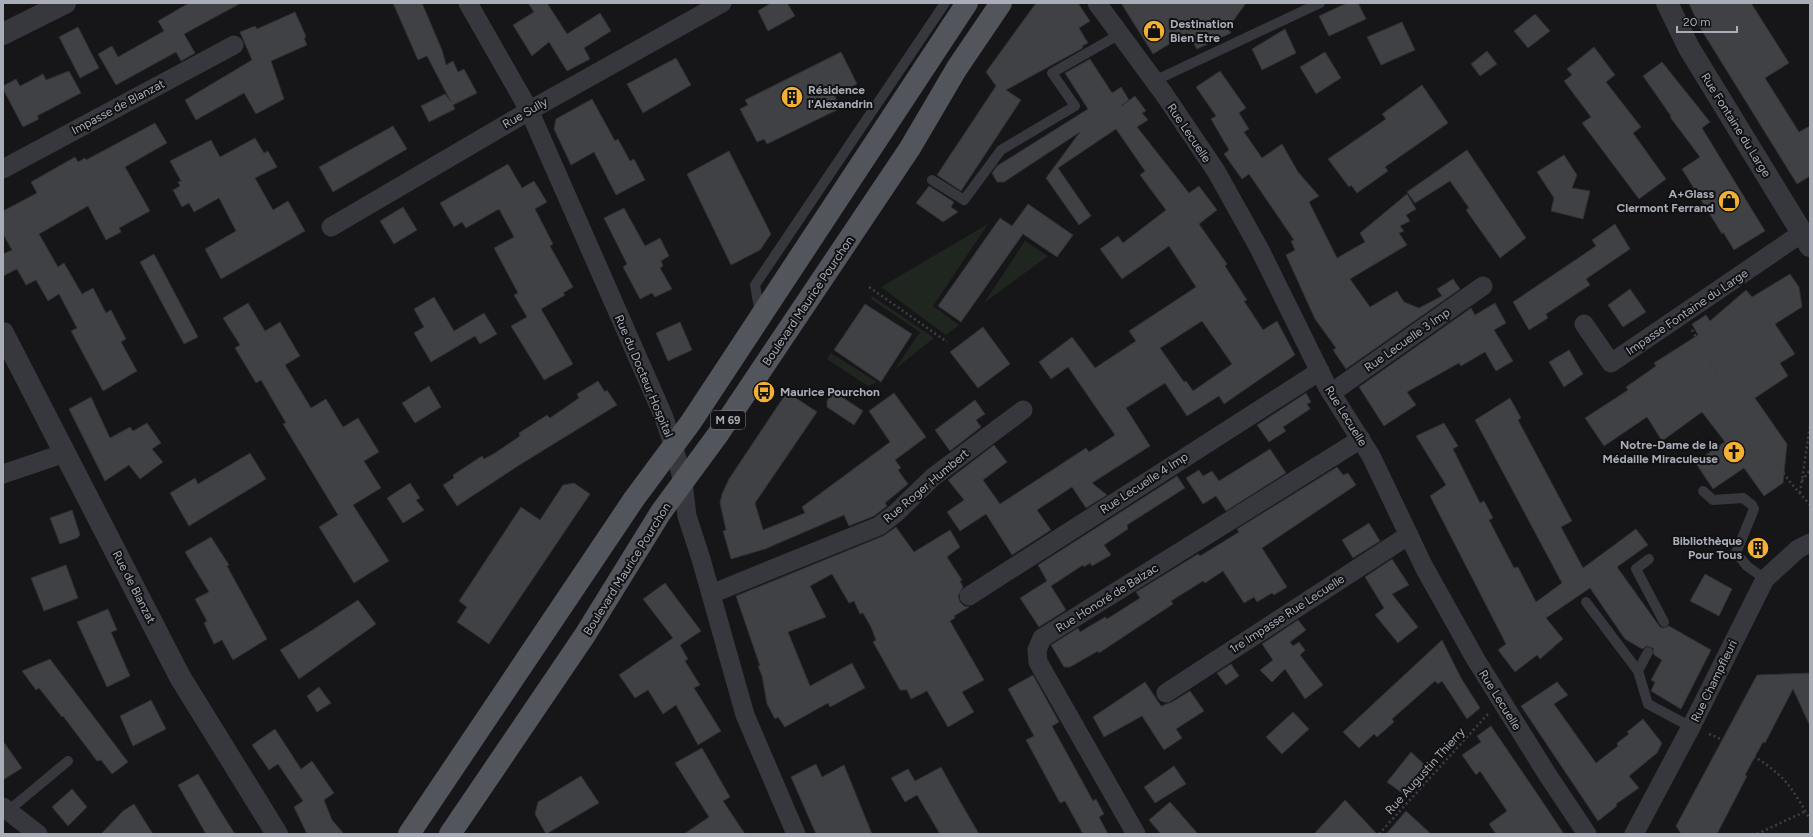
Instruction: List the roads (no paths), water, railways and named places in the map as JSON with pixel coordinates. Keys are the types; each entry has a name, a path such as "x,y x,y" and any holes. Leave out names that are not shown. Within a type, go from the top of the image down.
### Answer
{"main road":[{"name":"M 69","path":"409,834 626,510 691,422 967,3"},
{"name":"Boulevard Maurice Pourchon","path":"450,834 585,635 661,512 719,433 910,148 957,68 1001,3"}],"street":[{"path":"3,34 65,3"},
{"name":"Rue du Docteur Hospital","path":"468,3 529,110 663,415 674,444 683,482 687,516 711,594 745,715 796,834"},
{"name":"Rue Sully","path":"331,227 529,110 722,3"},
{"name":"Rue Lecuelle","path":"1097,3 1154,81 1216,171 1260,250 1331,393 1371,456 1424,567 1480,667 1587,834"},
{"name":"Rue Fontaine du Large","path":"1667,3 1689,48 1806,239"},
{"name":"Impasse de Blanzat","path":"3,169 234,45"},
{"name":"Impasse Fontaine du Large","path":"1584,324 1611,363 1683,314 1806,239"},
{"name":"Rue Lecuelle 3 Imp","path":"1331,393 1483,286"},
{"name":"Rue de Blanzat","path":"3,333 184,684 277,834"},
{"name":"Rue Lecuelle 4 Imp","path":"969,596 1320,371"},
{"name":"Rue Roger Humbert","path":"711,594 879,526 896,513 933,477 1023,410"},
{"name":"Rue Honoré de Balzac","path":"1136,834 1038,662 1037,650 1042,638 1361,439"},
{"path":"3,474 66,453"},
{"name":"1re Impasse Rue Lecuelle","path":"1166,693 1409,535"},
{"name":"Rue Champfleuri","path":"1634,834 1691,727 1765,579 1798,549 1810,543"},
{"path":"5,809 38,834"}],"lane":[{"path":"761,315 755,285 945,3"},
{"path":"1154,81 1320,3"},
{"path":"932,180 964,200 1001,150 1075,106 1052,73 1120,34"},
{"path":"1703,492 1713,500 1743,498 1752,505 1754,509 1746,532 1736,553 1747,566 1765,579"},
{"path":"1649,559 1636,569 1664,622"},
{"path":"1586,602 1638,671 1648,704 1691,727"},
{"path":"1638,671 1648,652"},
{"path":"5,809 68,761"}],"place":[{"name":"Destination Bien Etre","path":"1154,31"},
{"name":"Résidence l'Alexandrin","path":"792,97"},
{"name":"A+Glass Clermont Ferrand","path":"1729,201"},
{"name":"Maurice Pourchon","path":"764,392"},
{"name":"Notre-Dame de la Médaille Miraculeuse","path":"1734,452"},
{"name":"Bibliothèque Pour Tous","path":"1758,548"}]}
